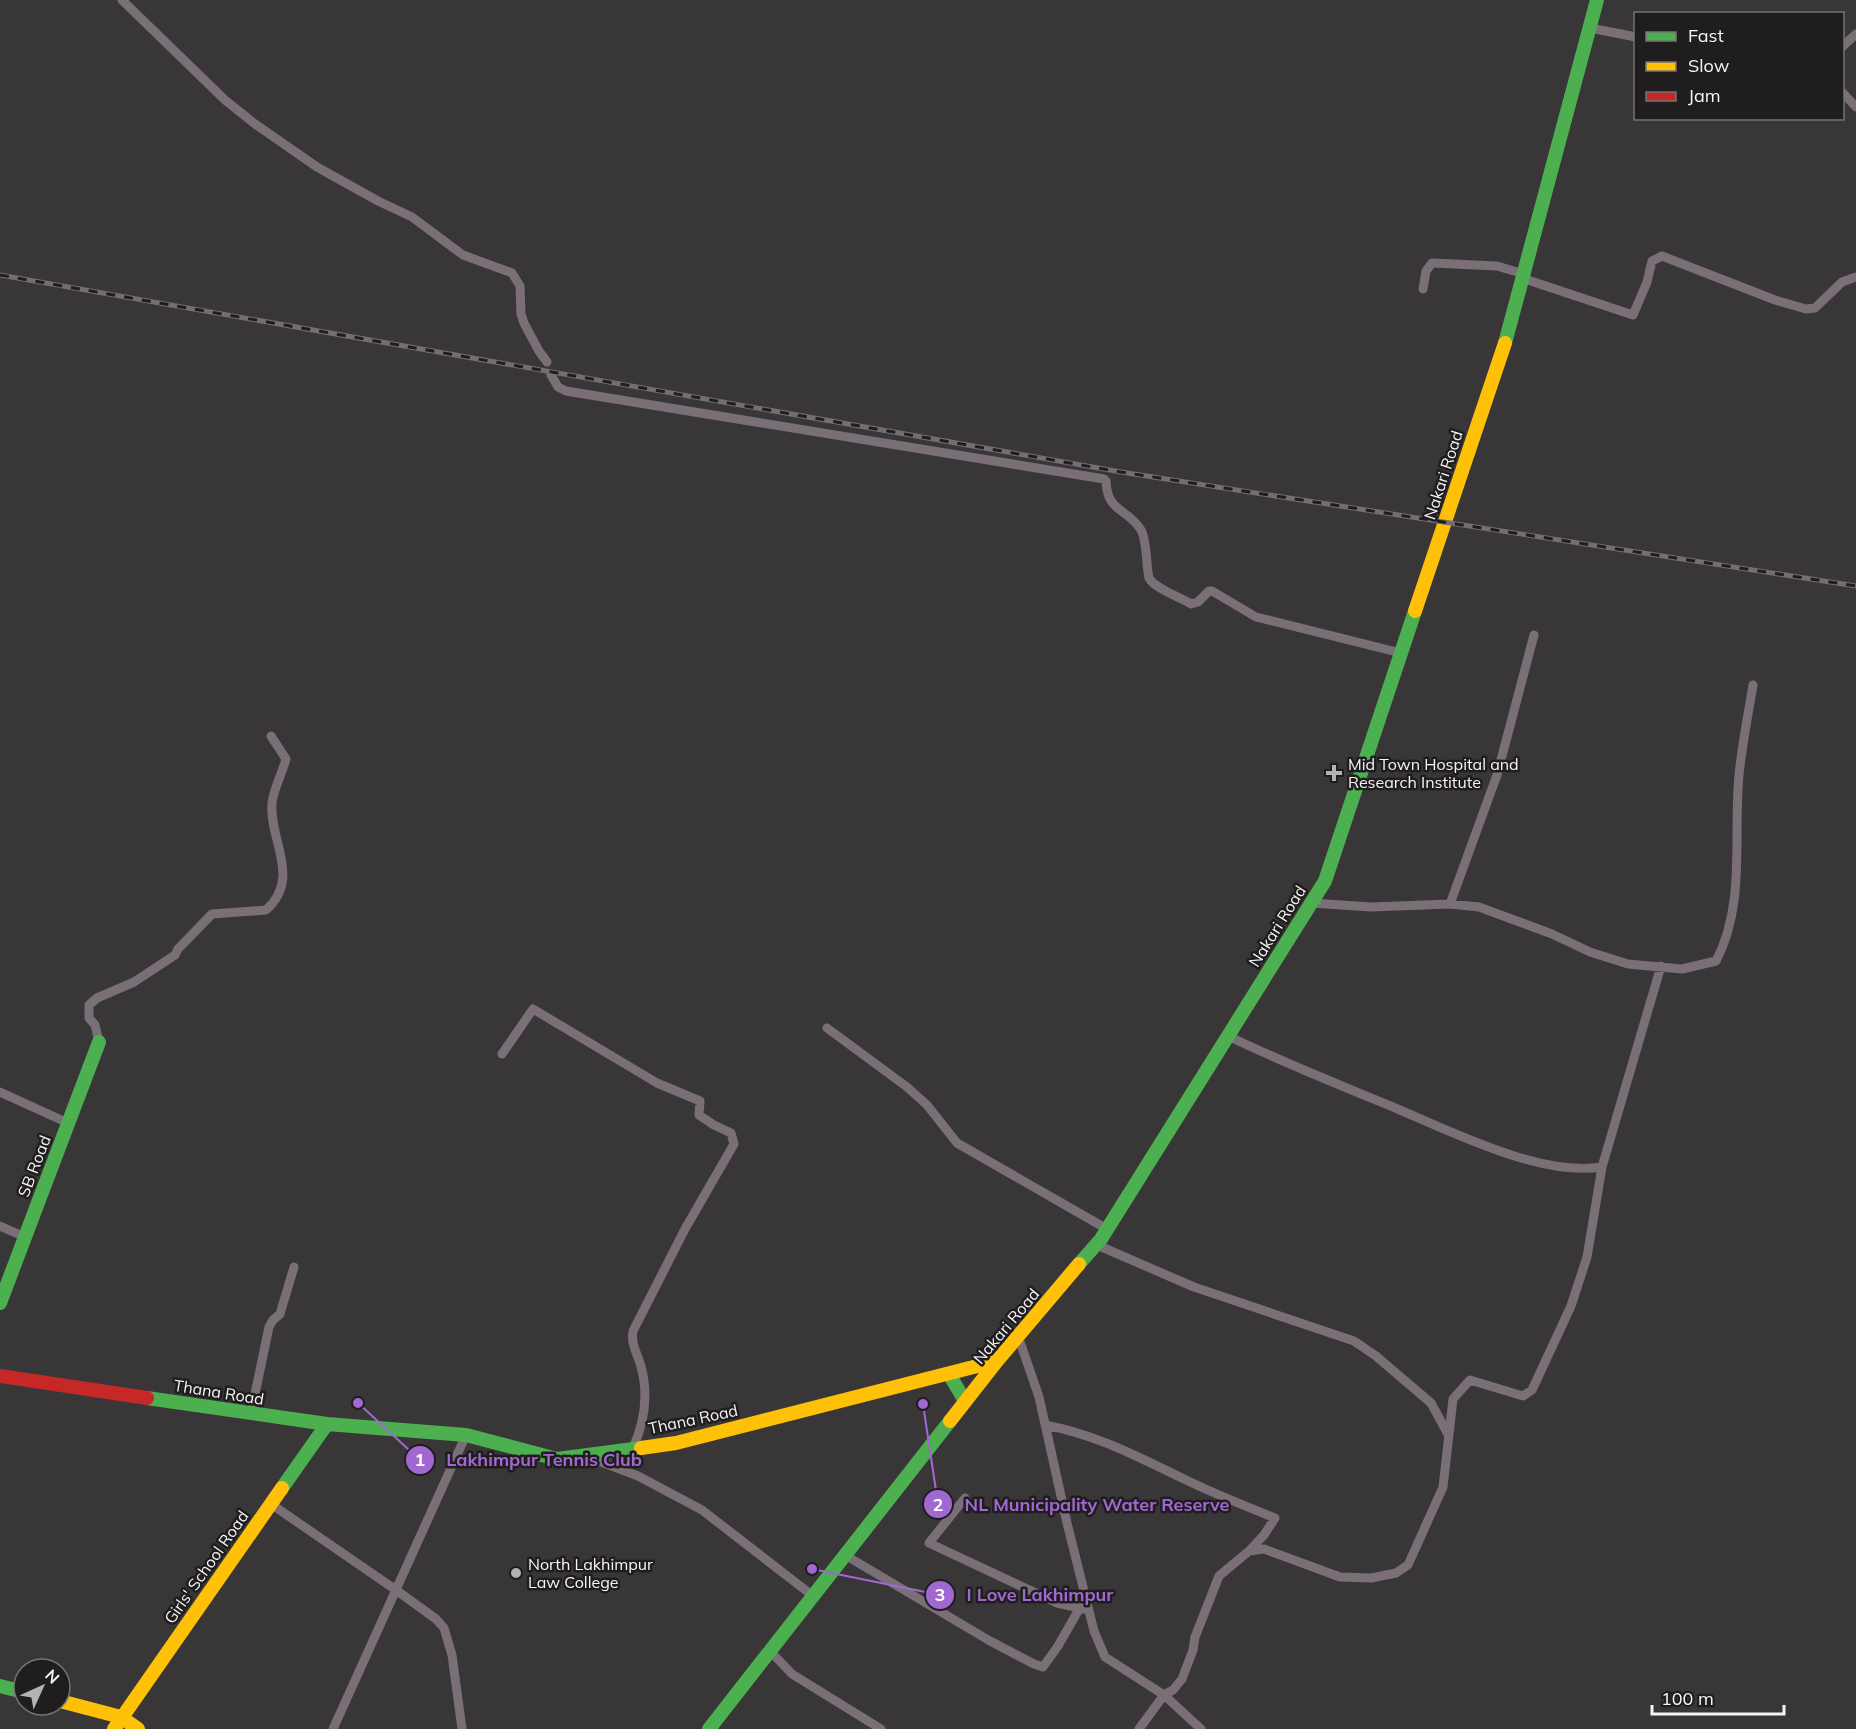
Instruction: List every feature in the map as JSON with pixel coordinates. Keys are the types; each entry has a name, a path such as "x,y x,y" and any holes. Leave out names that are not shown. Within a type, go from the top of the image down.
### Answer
{"street":[{"path":"122,0 225,100 255,124 317,167 412,217 464,255 512,273 520,286 521,314 524,323 547,362"},
{"name":"Nakari Road","path":"709,1729 997,1361 1097,1245 1325,881 1507,336 1597,0"},
{"path":"1590,28 1634,37"},
{"path":"1844,45 1856,34"},
{"path":"1844,95 1856,107"},
{"path":"1423,289 1426,271 1432,263 1497,266 1633,315 1647,282 1652,261 1662,256 1774,300 1806,309 1815,308 1842,282 1856,277"},
{"path":"551,375 553,381 566,391 1104,478 1108,496 1116,508 1128,516 1142,531 1149,578 1159,587 1191,604 1198,602 1209,591 1212,591 1256,617 1401,653"},
{"path":"1450,904 1497,775 1534,635"},
{"path":"1311,903 1371,907 1450,904 1479,907 1552,934 1590,952 1628,964 1682,969 1716,961 1722,949 1737,879 1739,776 1753,685"},
{"path":"99,1042 95,1025 89,1018 88,1011 89,1005 97,998 134,982 175,955 213,914 266,910 278,896 284,867 274,826 272,803 286,759 271,736"},
{"path":"1249,1551 1264,1549 1340,1577 1371,1578 1396,1573 1408,1565 1443,1487 1453,1399 1470,1380 1523,1396 1532,1390 1571,1306 1587,1257 1602,1167 1661,966"},
{"path":"502,1054 533,1009 657,1083 700,1101 699,1115 731,1133 734,1144 685,1229 633,1331 632,1342 641,1366 646,1407 642,1429 633,1448"},
{"path":"827,1028 907,1087 927,1105 957,1143 1107,1229"},
{"path":"1228,1036 1280,1061 1500,1152 1559,1166 1585,1169 1602,1167"},
{"name":"SB Road","path":"0,1302 99,1042"},
{"path":"0,1092 68,1123"},
{"path":"0,1226 25,1237"},
{"path":"1097,1245 1194,1287 1354,1341 1376,1356 1431,1402 1450,1437"},
{"path":"251,1413 269,1327 280,1314 294,1268"},
{"path":"845,1555 990,1641 1043,1667 1084,1609 1086,1597 1039,1397 1018,1336"},
{"name":"Thana Road","path":"0,1376 327,1424 466,1435 557,1459 676,1443 997,1361"},
{"path":"949,1374 965,1401"},
{"name":"Girls' School Road","path":"118,1723 327,1424"},
{"path":"1045,1425 1062,1428 1124,1449 1187,1481 1275,1518 1264,1535 1249,1551 1219,1576 1195,1637 1193,1650 1182,1679 1173,1690 1164,1695 1139,1729"},
{"path":"333,1729 466,1435"},
{"path":"583,1455 638,1476 702,1510 813,1596"},
{"path":"965,1498 928,1543 1021,1588 1057,1603 1084,1609"},
{"path":"271,1504 396,1590 436,1619 444,1628 452,1655 462,1729"},
{"path":"1084,1609 1105,1657 1164,1695 1201,1729"},
{"path":"770,1651 792,1674 881,1729"},
{"path":"72,1706 138,1729"}],"railway":[{"path":"0,275 1121,472 1856,586"}],"traffic: fast":[{"path":"1505,343 1597,0"},
{"path":"1079,1264 1101,1239 1325,881 1415,611"},
{"path":"0,1303 99,1042"},
{"path":"949,1374 965,1401"},
{"path":"147,1398 327,1424 466,1435 557,1459 641,1448"},
{"path":"709,1729 950,1421"},
{"path":"282,1488 327,1424"},
{"path":"0,1686 12,1689"}],"traffic: slow":[{"path":"1415,611 1505,343"},
{"path":"950,1421 1079,1264"},
{"path":"641,1448 676,1443 997,1361"},
{"path":"114,1729 282,1488"},
{"path":"72,1704 121,1717 138,1729"}],"traffic: jam":[{"path":"0,1376 147,1398"}],"place":[{"name":"Mid Town Hospital and Research Institute","path":"1334,773"},
{"name":"Lakhimpur Tennis Club","path":"358,1403"},
{"name":"NL Municipality Water Reserve","path":"923,1404"},
{"name":"I Love Lakhimpur","path":"812,1569"},
{"name":"North Lakhimpur Law College","path":"516,1573"}]}
